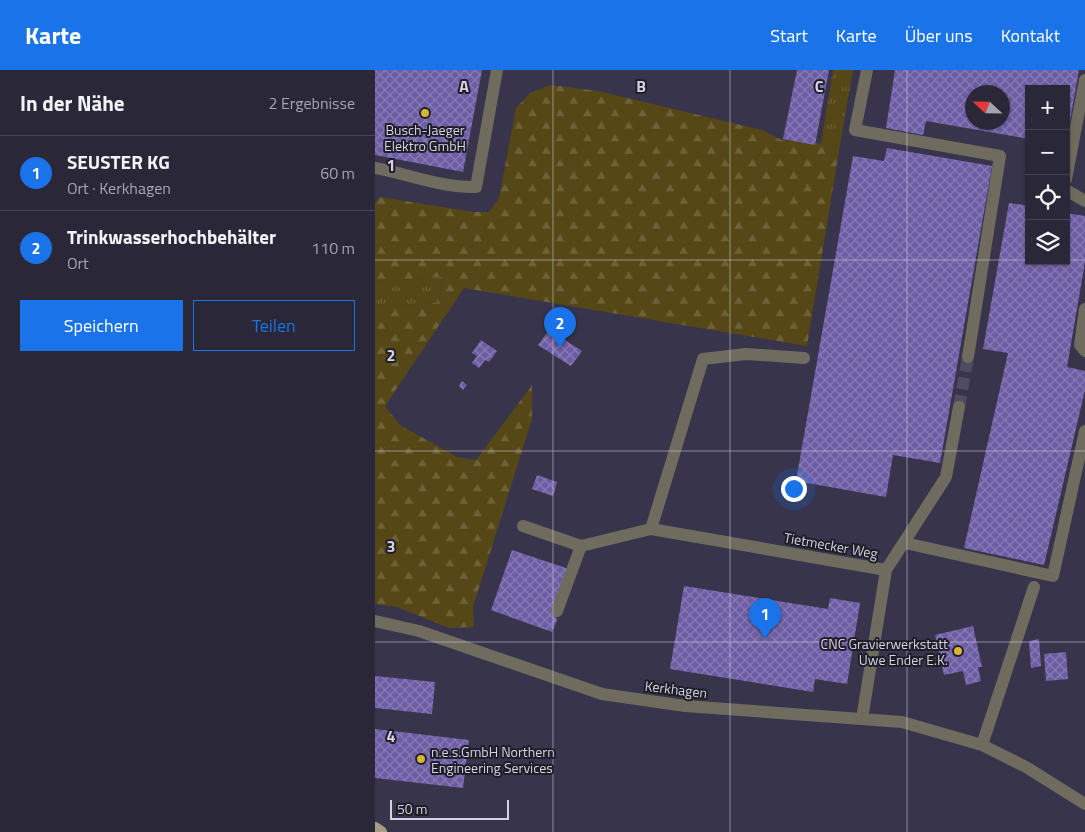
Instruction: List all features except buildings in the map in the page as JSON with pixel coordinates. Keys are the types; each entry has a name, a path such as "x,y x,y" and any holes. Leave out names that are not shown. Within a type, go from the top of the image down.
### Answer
{"main road":[{"path":"375,828 381,832"}],"street":[{"path":"375,168 408,174 456,188 476,187 497,70"},
{"path":"867,70 855,130 1000,156 968,357"},
{"path":"1067,175 1085,80"},
{"path":"1070,192 1085,201"},
{"path":"1085,309 1080,345 1085,351"},
{"path":"523,526 581,546 651,529 703,359 746,354 804,358"},
{"path":"885,570 905,543 946,477 959,407"},
{"path":"905,543 1053,576 1085,431"},
{"name":"Tietmecker Weg","path":"651,529 885,570 862,719"},
{"path":"557,611 581,546"},
{"path":"982,745 1035,587"},
{"name":"Kerkhagen","path":"375,621 419,631 602,694 685,706 903,722 982,745 1026,767 1085,804"}],"green space":[{"path":"833,70 853,70 840,145 821,144"},
{"path":"551,85 598,91 762,130 782,140 840,145 807,346 464,288 385,406 400,425 457,457 476,460 532,385 532,419 473,607 474,627 449,628 397,607 375,604 375,304 393,307 439,302 442,277 375,282 375,203 380,197 474,212 489,212 499,198 516,108 530,93"},
{"path":"442,277 439,302 393,307 375,304 375,282"}],"tunnel":[{"path":"959,407 968,357"}],"place":[{"name":"Busch-Jaeger Elektro GmbH","path":"425,113"},
{"name":"Trinkwasserhochbehälter","path":"560,348"},
{"name":"SEUSTER KG","path":"765,639"},
{"name":"CNC Gravierwerkstatt Uwe Ender E.K.","path":"958,651"},
{"name":"n.e.s.GmbH Northern Engineering Services","path":"421,759"}]}
